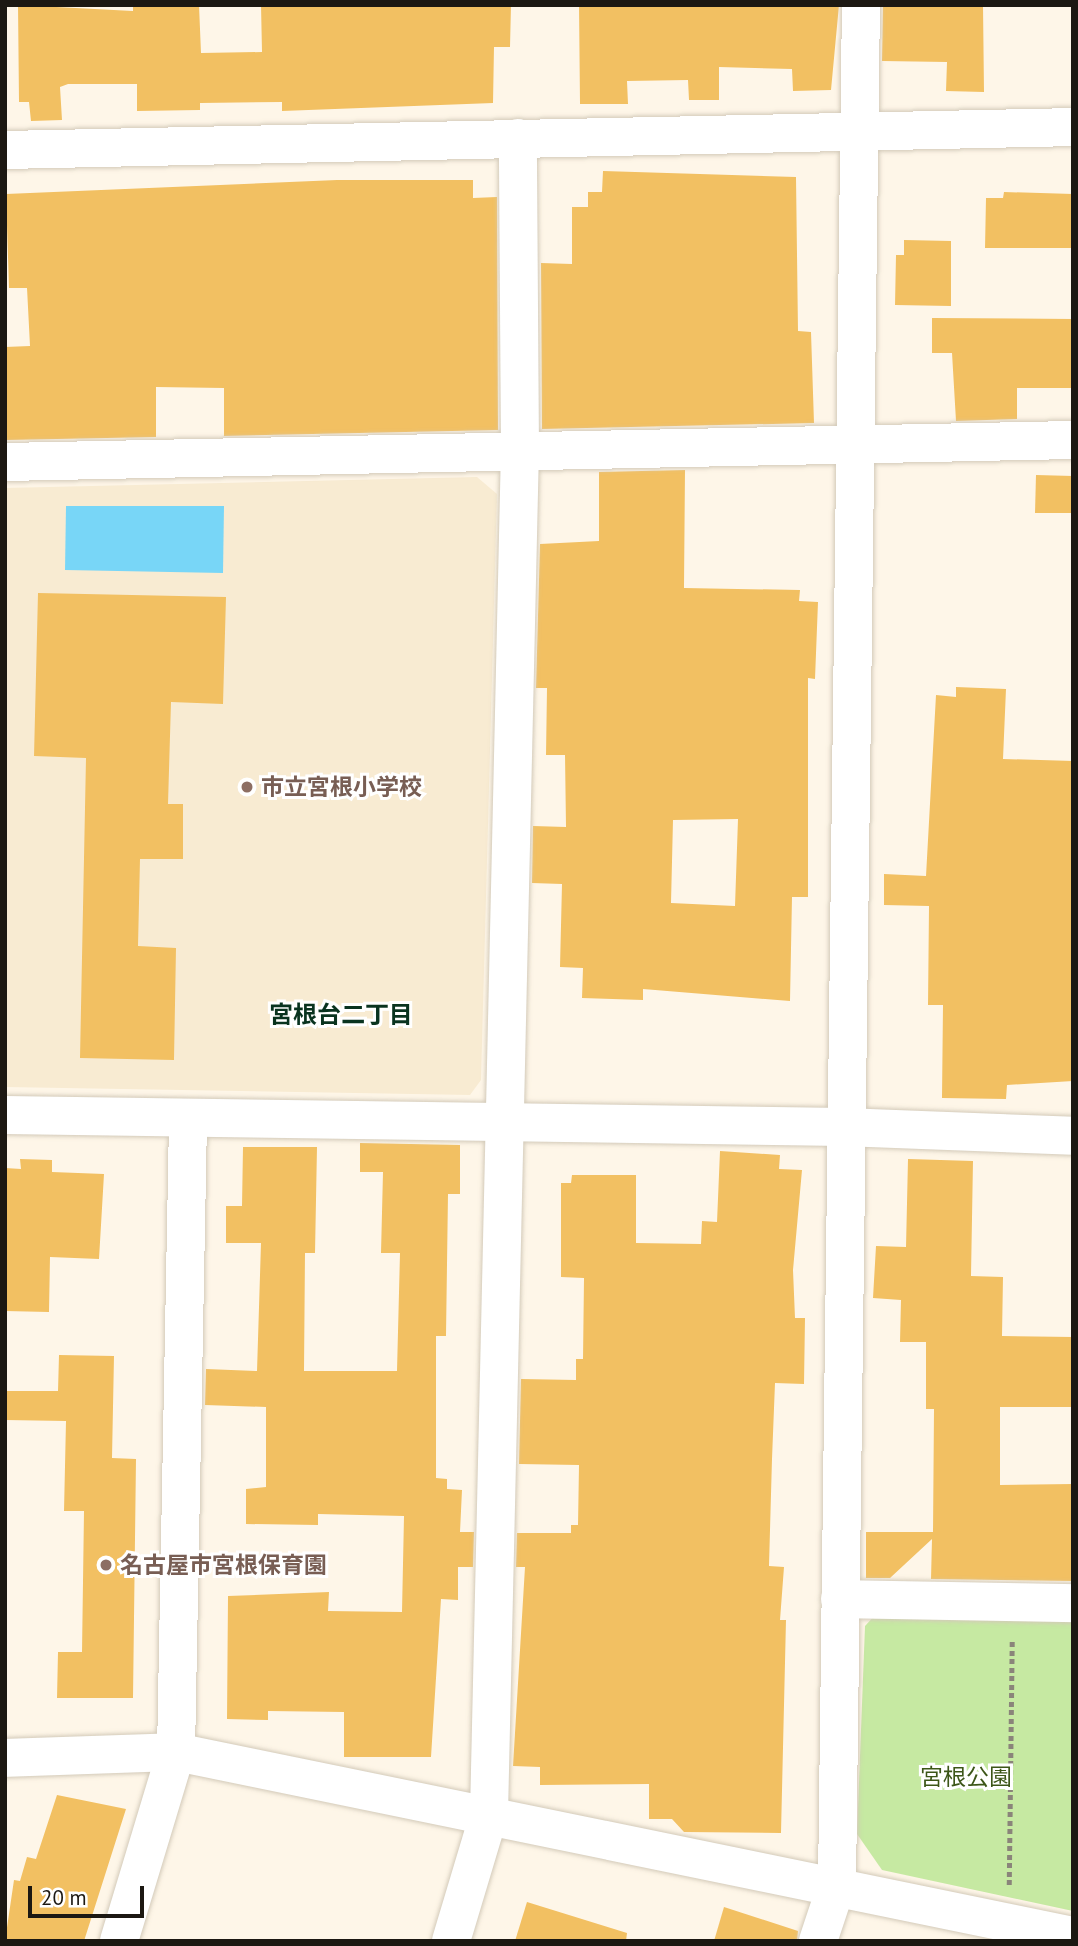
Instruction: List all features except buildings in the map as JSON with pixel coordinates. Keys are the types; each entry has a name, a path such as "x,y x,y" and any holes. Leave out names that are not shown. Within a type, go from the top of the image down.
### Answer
{"street":[{"path":"818,1941 837,1884 843,1127 861,5"},
{"path":"5,150 1073,127"},
{"path":"452,1941 489,1814 520,450 518,138"},
{"path":"5,462 1073,440"},
{"path":"5,1115 843,1127 1073,1136"},
{"path":"119,1941 176,1752 188,1119"},
{"path":"840,1599 1073,1603"},
{"path":"5,1758 176,1752 837,1884 1073,1936"}],"path":[{"path":"1009,1922 1012,1602"}],"shaded area":[{"name":"市立宮根小学校","path":"477,477 497,494 481,1080 470,1095 5,1087 5,488"}],"green space":[{"name":"宮根公園","path":"877,1613 1073,1613 1073,1911 882,1870 857,1834 865,1626"}],"water":[{"path":"66,506 224,506 223,573 65,570"}],"place":[{"name":"市立宮根小学校","path":"247,787"},
{"name":"名古屋市宮根保育園","path":"106,1565"}],"district":[{"name":"宮根台二丁目","path":"341,1015"}]}
